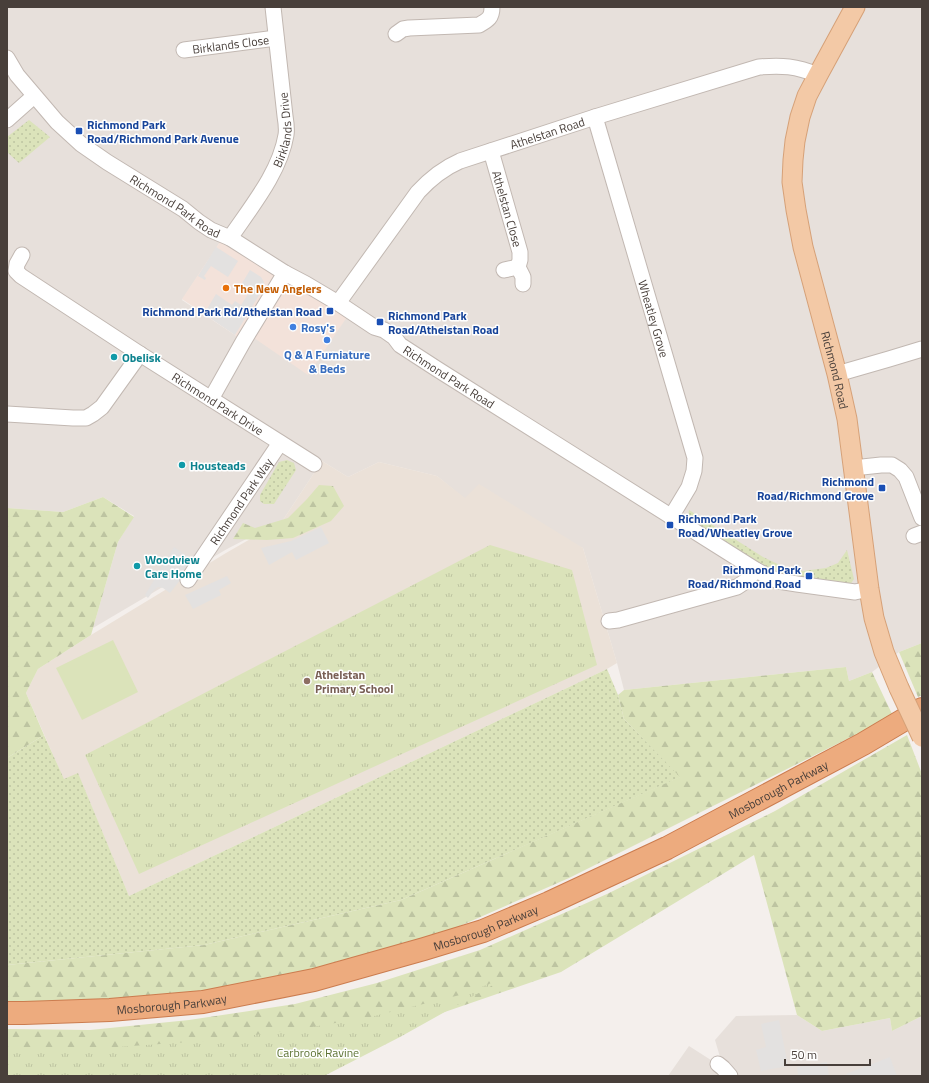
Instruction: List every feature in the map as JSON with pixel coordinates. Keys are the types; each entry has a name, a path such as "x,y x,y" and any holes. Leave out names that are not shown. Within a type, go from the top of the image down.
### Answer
{"highway":[{"name":"Mosborough Parkway","path":"7,1013 110,1010 203,1002 314,980 483,931 549,904 667,848 863,744 922,709"}],"main road":[{"name":"Richmond Road","path":"855,7 807,96 800,116 793,160 792,182 803,247 837,374 847,419 874,618 887,659 922,738"}],"street":[{"name":"Birklands Drive","path":"230,238 276,168 283,148 286,133 273,7"},
{"path":"396,34 403,29 409,28 479,25 488,20 492,12 492,7"},
{"name":"Birklands Close","path":"184,50 276,38"},
{"name":"Richmond Park Road","path":"7,58 17,75 57,122 81,144 106,162 183,209 211,230 230,238 285,273 338,303 374,327 379,328 394,337 400,344 437,369 756,570 778,581 855,592 869,589"},
{"name":"Athelstan Road","path":"338,303 418,192 438,172 449,166 460,161 595,117 759,67 794,67 807,70 818,75"},
{"path":"7,120 34,96"},
{"name":"Wheatley Grove","path":"595,117 695,458 694,471 689,487 671,517"},
{"name":"Athelstan Close","path":"491,151 520,252 520,260 511,269 523,277 523,284"},
{"name":"Richmond Park Drive","path":"22,255 17,264 16,271 22,276 140,354 314,464"},
{"path":"212,399 243,342 285,273"},
{"path":"837,374 922,349"},
{"path":"7,414 86,418 102,407 140,354"},
{"name":"Richmond Park Way","path":"188,580 280,443"},
{"path":"853,468 892,465 900,470 906,476 922,518"},
{"path":"609,621 618,620 737,587 746,581 756,570"},
{"path":"718,1064 730,1076"}],"shaded area":[{"path":"7,7 922,7 922,643 899,652 872,672 849,681 846,667 624,690 583,548 465,499 437,476 379,462 348,477 322,461 283,520 227,549 93,628 118,542 134,516 103,497 63,512 7,508","holes":["224,236 243,342 235,335 182,300"]},
{"path":"224,236 351,311 308,375 248,334 243,342 182,299"},
{"path":"216,247 238,261 228,277 211,266 204,276 206,278 205,280 198,276"},
{"path":"250,270 261,277 264,282 264,287 235,335 204,314 216,294 232,305 235,301 241,305 250,291 241,285"},
{"name":"Athelstan Primary School","path":"322,461 348,477 379,462 437,476 465,498 479,484 583,548 617,663 129,896 78,774 64,780 26,693 38,669 91,635 283,520"},
{"path":"321,527 329,543 296,560 292,552 269,565 261,548 291,541"},
{"path":"174,547 195,561 170,593 163,588 158,587 148,598 145,595"},
{"path":"227,576 231,583 219,590 221,595 193,609 185,595"},
{"path":"797,1015 822,1031 890,1018 892,1031 922,1016 922,1076 668,1076 689,1046 714,1062 720,1057 715,1040 736,1016"},
{"path":"779,1020 788,1066 761,1071 756,1050 766,1047 761,1024"},
{"path":"890,1057 897,1076 847,1076 846,1074"},
{"path":"827,1062 829,1076 798,1076 797,1067"}],"green space":[{"path":"29,120 50,137 19,163 7,152 7,137"},
{"path":"287,460 294,463 296,470 274,504 264,504 260,501 260,495 279,462"},
{"path":"319,485 333,486 344,506 331,521 293,538 267,540 233,539 243,523 255,528 288,518"},
{"path":"103,497 134,517 118,542 91,635 38,669 26,693 44,735 7,758 7,508 63,512"},
{"path":"689,510 763,557 782,566 803,571 826,568 838,563 847,550 854,579 850,585 780,577 758,566 688,518"},
{"path":"490,545 572,570 597,665 139,874 85,755"},
{"path":"113,640 138,692 82,720 56,668"},
{"path":"922,643 922,695 918,697 899,652"},
{"path":"846,667 849,681 872,672 893,716 569,878 437,936 323,968 207,992 112,1000 7,1003 7,965 204,945 401,900 680,777 624,719 618,695 624,690"},
{"path":"607,669 618,695 624,719 681,777 401,900 204,945 7,965 7,758 44,735 64,779 78,773 129,896"},
{"path":"907,735 922,774 922,1016 892,1031 890,1018 822,1031 797,1015 754,855 561,972 375,1036 7,1069 7,1029 90,1030 189,1020 295,1004 377,983 480,950 607,894 775,811"},
{"name":"Carbrook Ravine","path":"511,975 400,1037 324,1076 7,1076 7,1048 58,1051 219,1040 312,1027 370,1017 464,994"}],"place":[{"name":"Richmond Park Road/Richmond Park Avenue","path":"79,131"},
{"name":"The New Anglers","path":"226,288"},
{"name":"Richmond Park Rd/Athelstan Road","path":"330,311"},
{"name":"Richmond Park Road/Athelstan Road","path":"380,322"},
{"name":"Rosy's","path":"293,327"},
{"name":"Q & A Furniature & Beds","path":"327,340"},
{"name":"Obelisk","path":"114,357"},
{"name":"Housteads","path":"182,465"},
{"name":"Richmond Road/Richmond Grove","path":"882,488"},
{"name":"Richmond Park Road/Wheatley Grove","path":"670,525"},
{"name":"Woodview Care Home","path":"137,566"},
{"name":"Richmond Park Road/Richmond Road","path":"809,576"},
{"name":"Athelstan Primary School","path":"307,681"}]}
